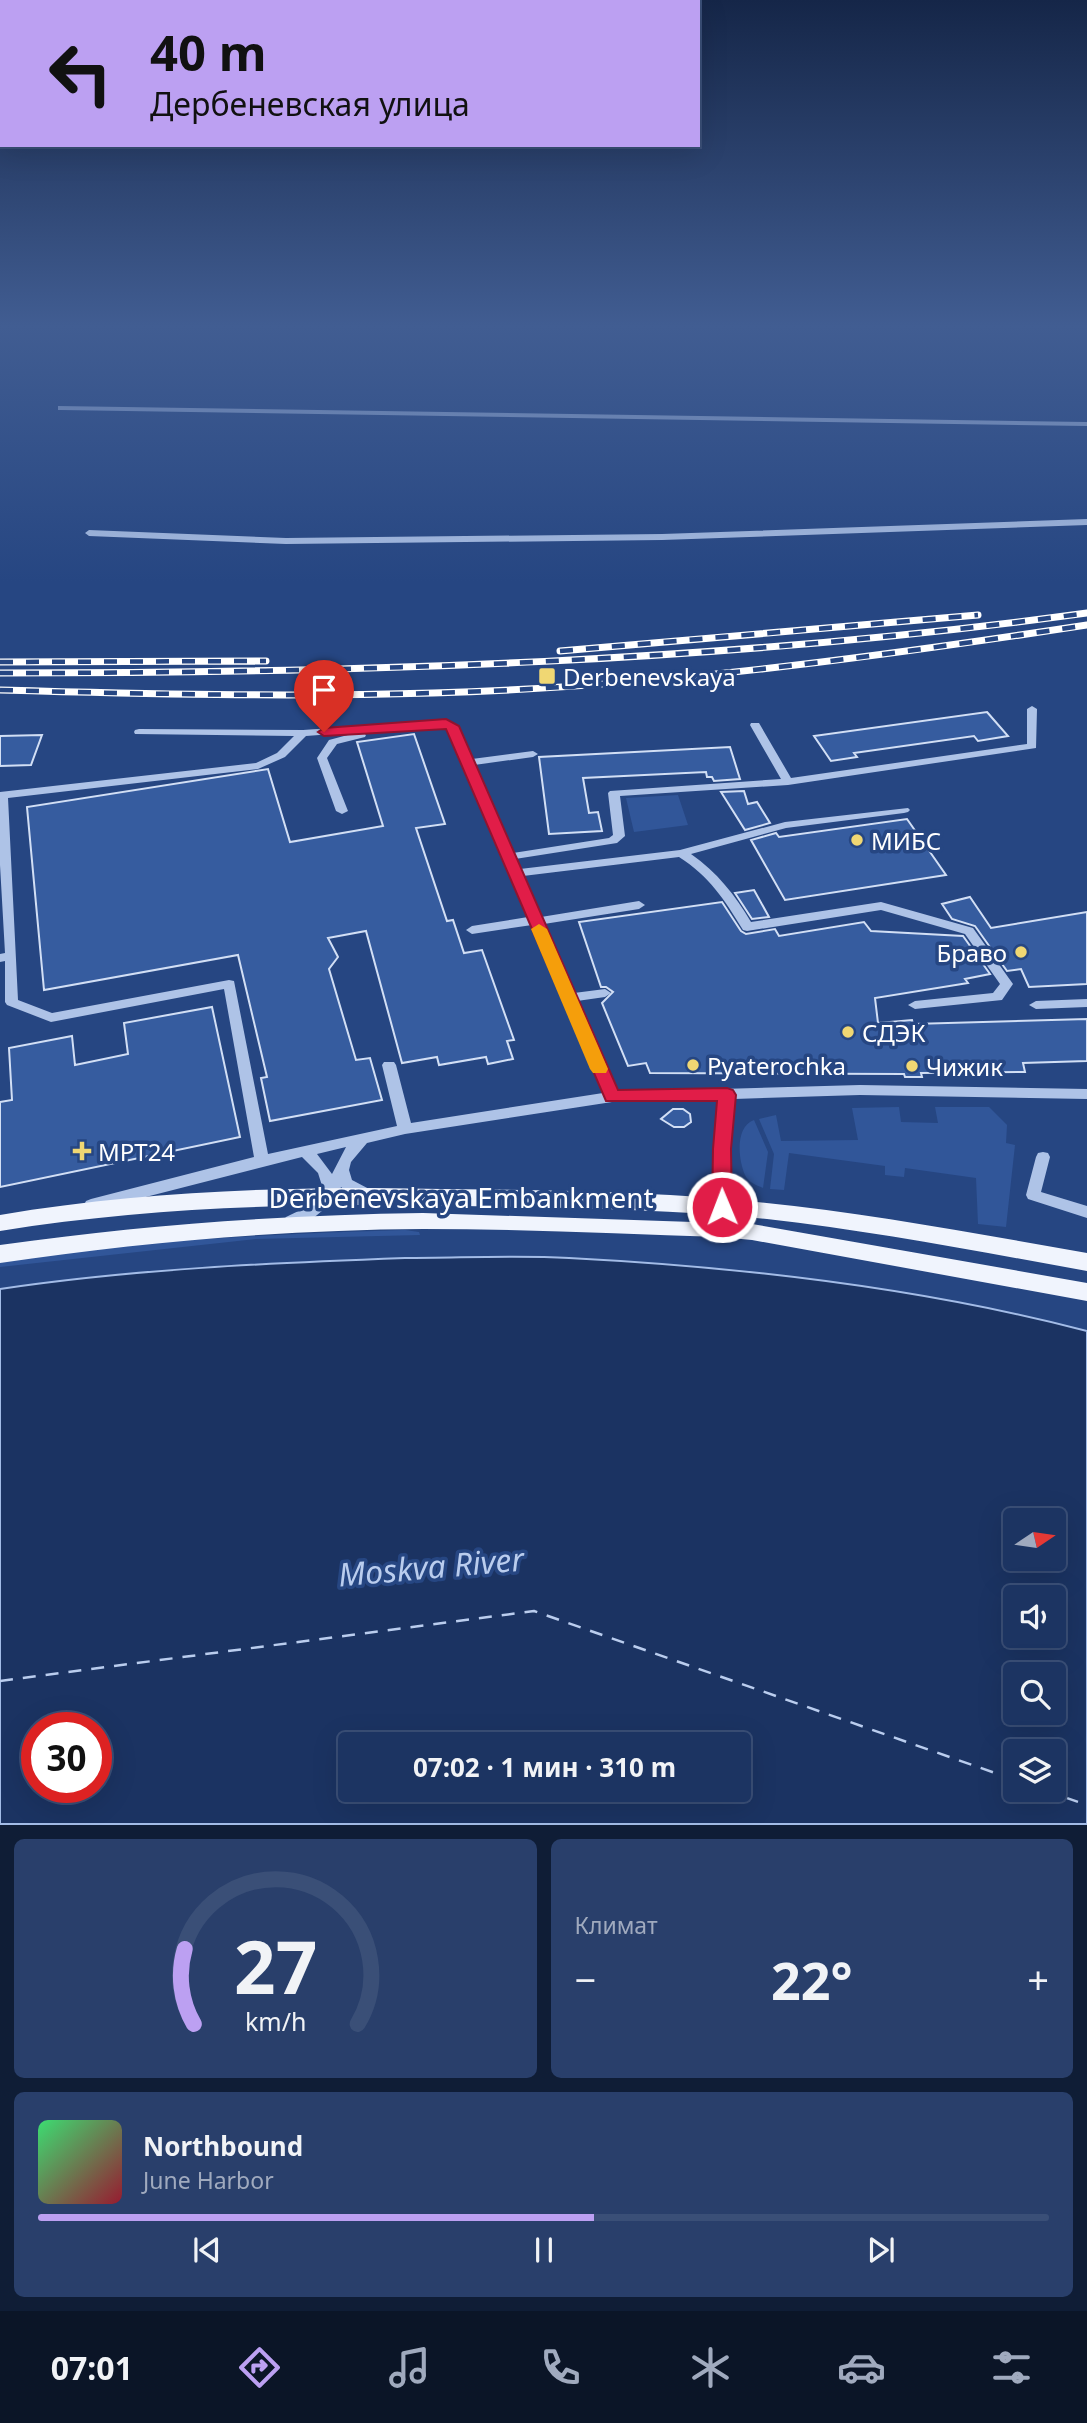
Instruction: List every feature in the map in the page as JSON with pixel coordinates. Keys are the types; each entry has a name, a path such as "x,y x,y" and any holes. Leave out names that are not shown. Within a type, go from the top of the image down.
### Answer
{"main road":[{"name":"Derbenevskaya Embankment","path":"0,1223 69,1210 282,1196 372,1196 721,1218 752,1232 1087,1292"},
{"name":"Derbenevskaya Embankment","path":"0,1254 90,1240 277,1226 792,1215 1087,1262"}],"street":[{"path":"328,412 1087,424"},
{"path":"89,533 286,541 662,537 1087,522"},
{"path":"508,857 613,841 619,836 614,793 788,782 1032,746 1032,709"},
{"path":"139,732 303,733 446,723 452,726 612,1097"},
{"path":"755,726 788,782"},
{"path":"342,811 322,758 333,742 388,728"},
{"path":"262,1160 229,984 51,1017 12,1002 6,957 1,796 258,766 282,755 303,733"},
{"path":"515,873 681,853 785,825 904,810"},
{"path":"681,853 701,865 728,892 747,927 881,906 969,931 1007,984 997,997 915,1005"},
{"path":"472,930 639,905"},
{"path":"569,998 605,993"},
{"path":"1036,1005 1087,1003"},
{"path":"389,1065 405,1129"},
{"path":"69,1210 262,1160 405,1129 612,1097 860,1090 1087,1094"},
{"path":"721,1218 723,1130 727,1095"},
{"path":"277,1226 303,1217 332,1196 344,1158 363,1139"},
{"path":"304,1151 320,1163 329,1180 332,1196"},
{"path":"341,1170 344,1181 356,1191 372,1196"}],"lane":[{"path":"467,763 533,754"},
{"path":"1043,1157 1033,1195 1087,1212"}],"shaded area":[{"path":"678,795 688,825 634,832 626,798"},
{"path":"899,1107 901,1122 938,1123 935,1107 989,1107 1007,1125 1006,1143 1015,1145 1006,1227 978,1224 976,1178 905,1168 904,1177 885,1175 885,1166 789,1153 784,1190 770,1189 774,1154 759,1119 776,1115 781,1141 858,1140 852,1108"},
{"path":"754,1120 768,1152 763,1188 746,1177 741,1161 741,1136 748,1124"},
{"path":"405,1230 419,1232 420,1235 256,1239 0,1267 0,1260 152,1243"}],"water":[{"name":"Moskva River","path":"549,1257 700,1267 895,1291 959,1302 1087,1331 1087,1824 0,1824 0,1289 151,1272 405,1258"}],"building":[{"path":"987,712 1008,736 978,741 974,736 854,753 857,757 831,761 814,736"},
{"path":"414,734 445,824 416,828 447,921 453,920 464,953 482,950 514,1040 507,1041 513,1059 488,1064 486,1057 439,1065 437,1057 402,1063 366,931 328,938 338,957 329,969 356,1060 370,1058 382,1100 270,1121 261,1078 267,1077 238,955 44,990 27,807 268,769 290,842 383,826 357,742"},
{"path":"42,735 31,765 0,766 0,736"},
{"path":"730,747 740,779 714,781 712,777 707,777 706,772 583,778 589,813 598,812 602,831 549,834 539,757"},
{"path":"744,791 748,804 757,802 770,823 745,830 721,792"},
{"path":"907,819 946,875 785,900 751,840 776,833 779,837"},
{"path":"754,890 769,917 752,919 735,893"},
{"path":"970,897 991,928 1087,912 1087,984 1029,987 1021,969 1007,971 975,926 952,919 942,904"},
{"path":"722,902 741,931 746,934 775,929 779,936 864,922 871,931 963,936 990,974 965,979 968,983 875,998 878,1023 912,1020 913,1024 1087,1019 1087,1061 1023,1063 1025,1072 921,1073 922,1077 905,1077 904,1074 650,1073 646,1063 628,1066 602,1003 613,992 601,987 579,922"},
{"path":"212,1007 240,1137 0,1187 0,1102 12,1100 9,1048 72,1036 75,1065 128,1054 124,1023"},
{"path":"673,1109 683,1109 690,1114 691,1122 684,1127 674,1127 661,1119"}],"ferry route":[{"path":"0,1681 534,1611 1003,1776"},
{"path":"1066,1798 1087,1805"}],"railway":[{"path":"0,673 272,671 681,654 952,630 1087,613"},
{"path":"560,651 978,615"},
{"path":"0,690 271,695 515,690 761,669 1087,625"},
{"path":"0,662 266,661"}],"slow traffic":[{"path":"539,929 599,1069"}],"place":[{"name":"Derbenevskaya","path":"547,676"},
{"name":"МИБС","path":"857,840"},
{"name":"Браво","path":"1021,952"},
{"name":"СДЭК","path":"848,1032"},
{"name":"Pyaterochka","path":"693,1065"},
{"name":"Чижик","path":"912,1066"},
{"name":"МРТ24","path":"82,1151"}],"route":[{"path":"324,732 446,723 452,726 612,1097 727,1095 721,1167 722,1207"}]}
